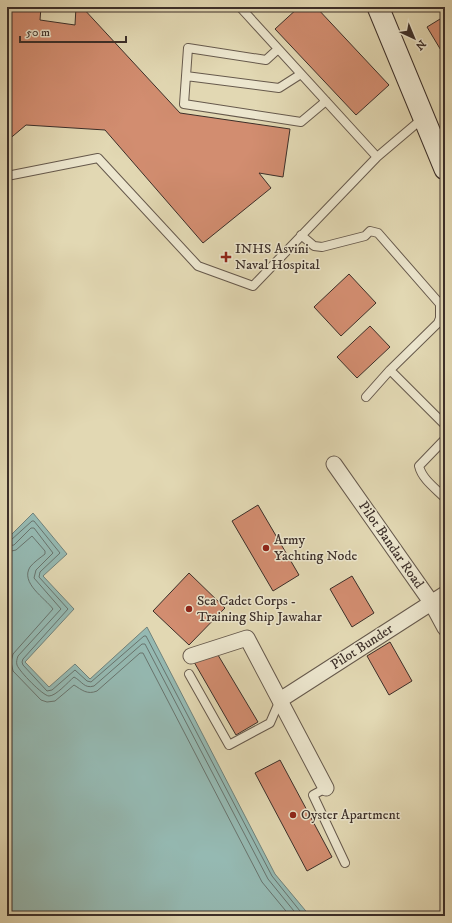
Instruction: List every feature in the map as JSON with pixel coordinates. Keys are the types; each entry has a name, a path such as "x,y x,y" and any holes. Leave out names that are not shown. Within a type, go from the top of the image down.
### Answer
{"street":[{"path":"378,7 423,117 443,159"},
{"name":"Pilot Bandar Road","path":"334,464 431,602 445,628"},
{"name":"Pilot Bunder","path":"280,700 445,594"},
{"path":"191,656 246,638 326,788"}],"lane":[{"path":"240,7 378,157"},
{"path":"278,49 266,60 188,48 184,104 301,122 326,101"},
{"path":"186,76 279,88 301,74"},
{"path":"7,176 98,158 198,266 253,286 378,157 423,117"},
{"path":"302,235 314,246 322,247 365,236 370,231 378,233 440,304 440,318 438,323 366,396"},
{"path":"390,370 445,425"},
{"path":"445,439 419,466 423,477 445,498"},
{"path":"189,674 229,745 270,723 280,700"},
{"path":"326,788 312,795 345,863"}],"water":[{"path":"33,513 67,554 43,576 74,609 25,662 49,687 75,664 90,679 147,627 275,874 310,916 7,916 7,539"}],"building":[{"path":"7,7 41,7 40,20 75,25 76,7 82,7 180,113 290,129 283,177 259,173 271,188 203,243 105,130 26,125 7,141"},
{"path":"299,7 316,7 389,85 356,115 275,29"},
{"path":"445,16 445,57 427,27"},
{"path":"349,274 376,303 341,336 314,307"},
{"path":"370,326 390,347 357,378 337,357"},
{"name":"Army Yachting Node","path":"258,505 299,575 273,591 232,521"},
{"name":"Sea Cadet Corps - Training Ship Jawahar","path":"189,573 225,608 189,645 153,611"},
{"path":"352,576 374,613 352,627 330,589"},
{"path":"390,642 412,681 389,695 367,656"},
{"path":"215,650 258,722 236,735 194,662"},
{"name":"Oyster Apartment","path":"280,760 332,857 307,871 255,773"}],"place":[{"name":"INHS Asvini Naval Hospital","path":"226,257"},
{"name":"Army Yachting Node","path":"266,548"},
{"name":"Sea Cadet Corps - Training Ship Jawahar","path":"189,609"},
{"name":"Oyster Apartment","path":"293,815"}]}
